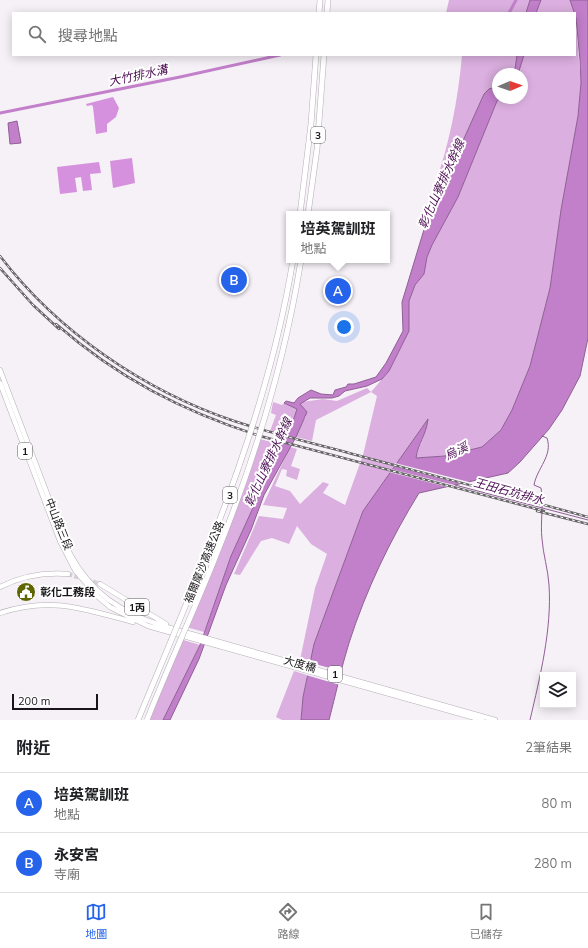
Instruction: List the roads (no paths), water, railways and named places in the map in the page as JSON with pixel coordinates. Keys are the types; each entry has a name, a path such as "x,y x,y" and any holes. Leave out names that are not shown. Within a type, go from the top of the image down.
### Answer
{"highway":[{"path":"319,12 320,0"},
{"path":"327,12 328,0"},
{"name":"3","path":"300,211 311,124 316,56"},
{"name":"3","path":"308,211 317,149 324,56"},
{"name":"福爾摩沙高速公路","path":"138,720 210,548 234,486 267,383 292,263"},
{"name":"福爾摩沙高速公路","path":"147,720 216,557 250,463 277,374 300,263"}],"main road":[{"name":"中山路三段","path":"0,370 61,533 76,563 97,591 116,605 134,616 175,628"},
{"name":"中山路三段","path":"0,383 68,559 87,586 110,607 148,626"},
{"path":"0,587 29,576 45,573 68,574"},
{"name":"1丙","path":"100,584 146,613 175,628"},
{"name":"1丙","path":"0,613 30,605 54,604 72,606 148,626"},
{"name":"大度橋","path":"148,626 482,720"},
{"name":"大度橋","path":"175,628 495,720"}],"waterway":[{"name":"大竹排水溝","path":"510,12 516,0"},
{"name":"大竹排水溝","path":"0,113 180,77 275,56"},
{"path":"530,720 538,687 549,619 548,579 543,550 541,488 534,485 548,451 547,438 542,436"},
{"name":"王田石坑排水","path":"455,485 588,520"}],"tunnel":[{"path":"68,574 100,584"}],"railway":[{"path":"0,256 23,284 49,310 76,334 105,356 136,376 201,408 234,421 268,431 588,517"},
{"path":"0,268 33,305 59,329"},
{"path":"56,324 103,361 127,377 204,416 260,436 544,511"},
{"path":"537,511 588,524"}],"place":[{"name":"永安宮","path":"234,280"},
{"name":"培英駕訓班","path":"338,291"},
{"name":"彰化工務段","path":"26,592"}],"water label":[{"name":"彰化山寮排水幹線","path":"441,184"},
{"name":"烏溪","path":"456,451"},
{"name":"彰化山寮排水幹線","path":"268,462"}]}
